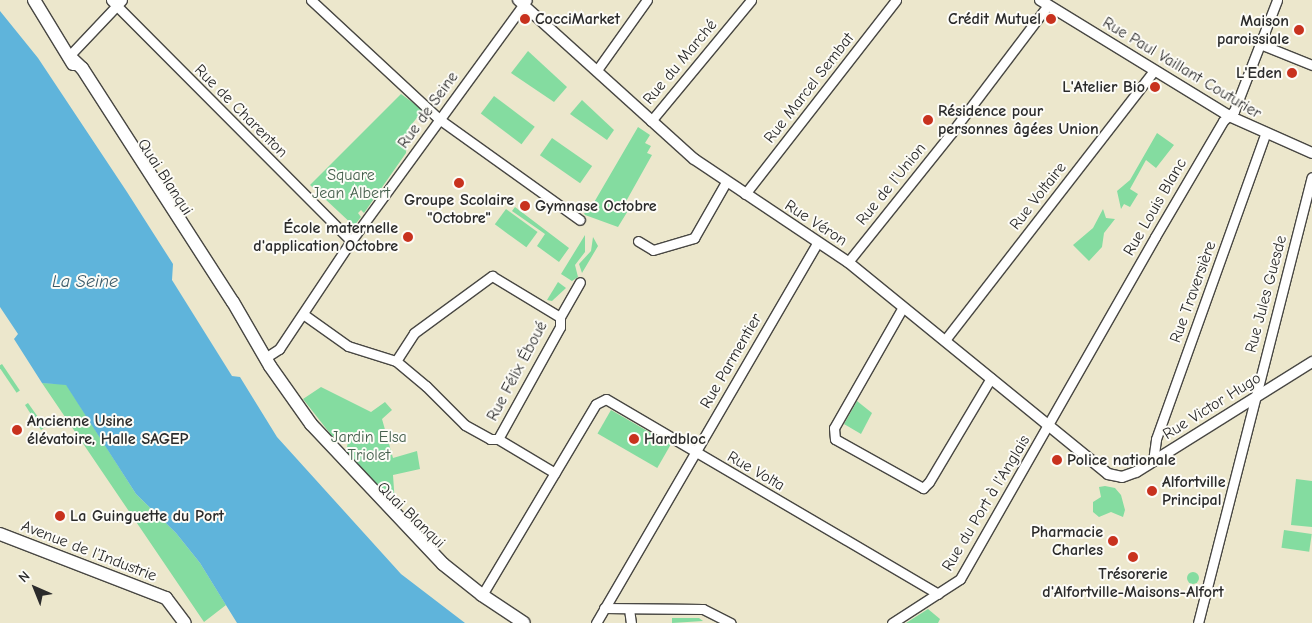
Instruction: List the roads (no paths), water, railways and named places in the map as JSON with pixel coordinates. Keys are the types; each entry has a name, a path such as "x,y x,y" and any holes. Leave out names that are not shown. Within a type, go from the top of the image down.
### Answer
{"main road":[{"name":"Quai Blanqui","path":"26,0 42,22 54,31"},
{"name":"Quai Blanqui","path":"34,0 69,56 76,72 218,289 238,313 267,362 274,380 306,429 423,554 443,564 482,596 524,623"},
{"name":"Avenue de l'Industrie","path":"0,534 166,598 186,623"},
{"name":"Quai Blanqui","path":"482,596 490,608 512,623"}],"street":[{"path":"311,0 439,119 580,220"},
{"path":"597,70 647,0"},
{"name":"Rue du Marché","path":"651,120 751,0"},
{"name":"Rue Marcel Sembat","path":"745,194 896,0"},
{"name":"Rue Louis Blanc","path":"1048,426 1160,229 1229,116 1234,111 1277,0"},
{"path":"69,56 116,2"},
{"name":"Rue de Charenton","path":"116,2 352,242"},
{"name":"Rue de Seine","path":"267,362 279,348 523,2"},
{"name":"Rue Véron","path":"523,2 694,160 817,244 848,262 1100,469"},
{"name":"Rue Paul Vaillant Couturier","path":"1044,2 1229,116 1312,154"},
{"name":"Rue de l'Union","path":"848,262 952,132 1044,2"},
{"path":"1260,44 1312,65"},
{"name":"Rue Voltaire","path":"945,340 1154,71"},
{"name":"Rue Traversière","path":"1153,461 1156,439 1266,134"},
{"name":"Rue Jules Guesde","path":"1198,623 1312,177"},
{"path":"638,241 653,250 694,238 726,182"},
{"name":"Rue Parmentier","path":"596,623 817,244"},
{"name":"Rue Félix Éboué","path":"396,361 414,333 492,276 560,317"},
{"name":"Rue Félix Éboué","path":"498,439 560,327 560,317 580,282"},
{"path":"903,307 834,428 834,439 923,488 929,482 991,378"},
{"path":"303,314 348,346 396,361 426,386 465,425 490,440 498,439 554,473"},
{"name":"Rue Victor Hugo","path":"1100,469 1122,477 1153,461 1312,362"},
{"name":"Rue Volta","path":"482,596 596,404 606,399 696,450 938,594"},
{"name":"Rue du Port à l'Anglais","path":"892,623 960,579 1048,426"},
{"path":"604,608 703,609 731,623"},
{"path":"629,609 631,623"}],"water":[{"name":"La Seine","path":"0,11 38,58 127,192 173,264 172,280 232,376 240,377 277,437 401,574 465,623 237,623 200,563 176,533 136,494 66,385 42,383 14,339 18,334 0,307"}],"place":[{"name":"CocciMarket","path":"525,19"},
{"name":"Crédit Mutuel","path":"1051,19"},
{"name":"Maison paroissiale","path":"1299,30"},
{"name":"L'Eden","path":"1292,73"},
{"name":"L'Atelier Bio","path":"1155,87"},
{"name":"Résidence pour personnes âgées Union","path":"928,120"},
{"name":"Groupe Scolaire \"Octobre\"","path":"459,183"},
{"name":"Gymnase Octobre","path":"525,206"},
{"name":"École maternelle d'application Octobre","path":"408,237"},
{"name":"Ancienne Usine élévatoire, Halle SAGEP","path":"17,430"},
{"name":"Hardbloc","path":"634,439"},
{"name":"Police nationale","path":"1057,460"},
{"name":"Alfortville Principal","path":"1152,491"},
{"name":"La Guinguette du Port","path":"60,516"},
{"name":"Pharmacie Charles","path":"1113,541"},
{"name":"Trésorerie d'Alfortville-Maisons-Alfort","path":"1133,557"}],"park label":[{"name":"Square Jean Albert","path":"351,184"},
{"name":"Jardin Elsa Triolet","path":"369,446"}]}
